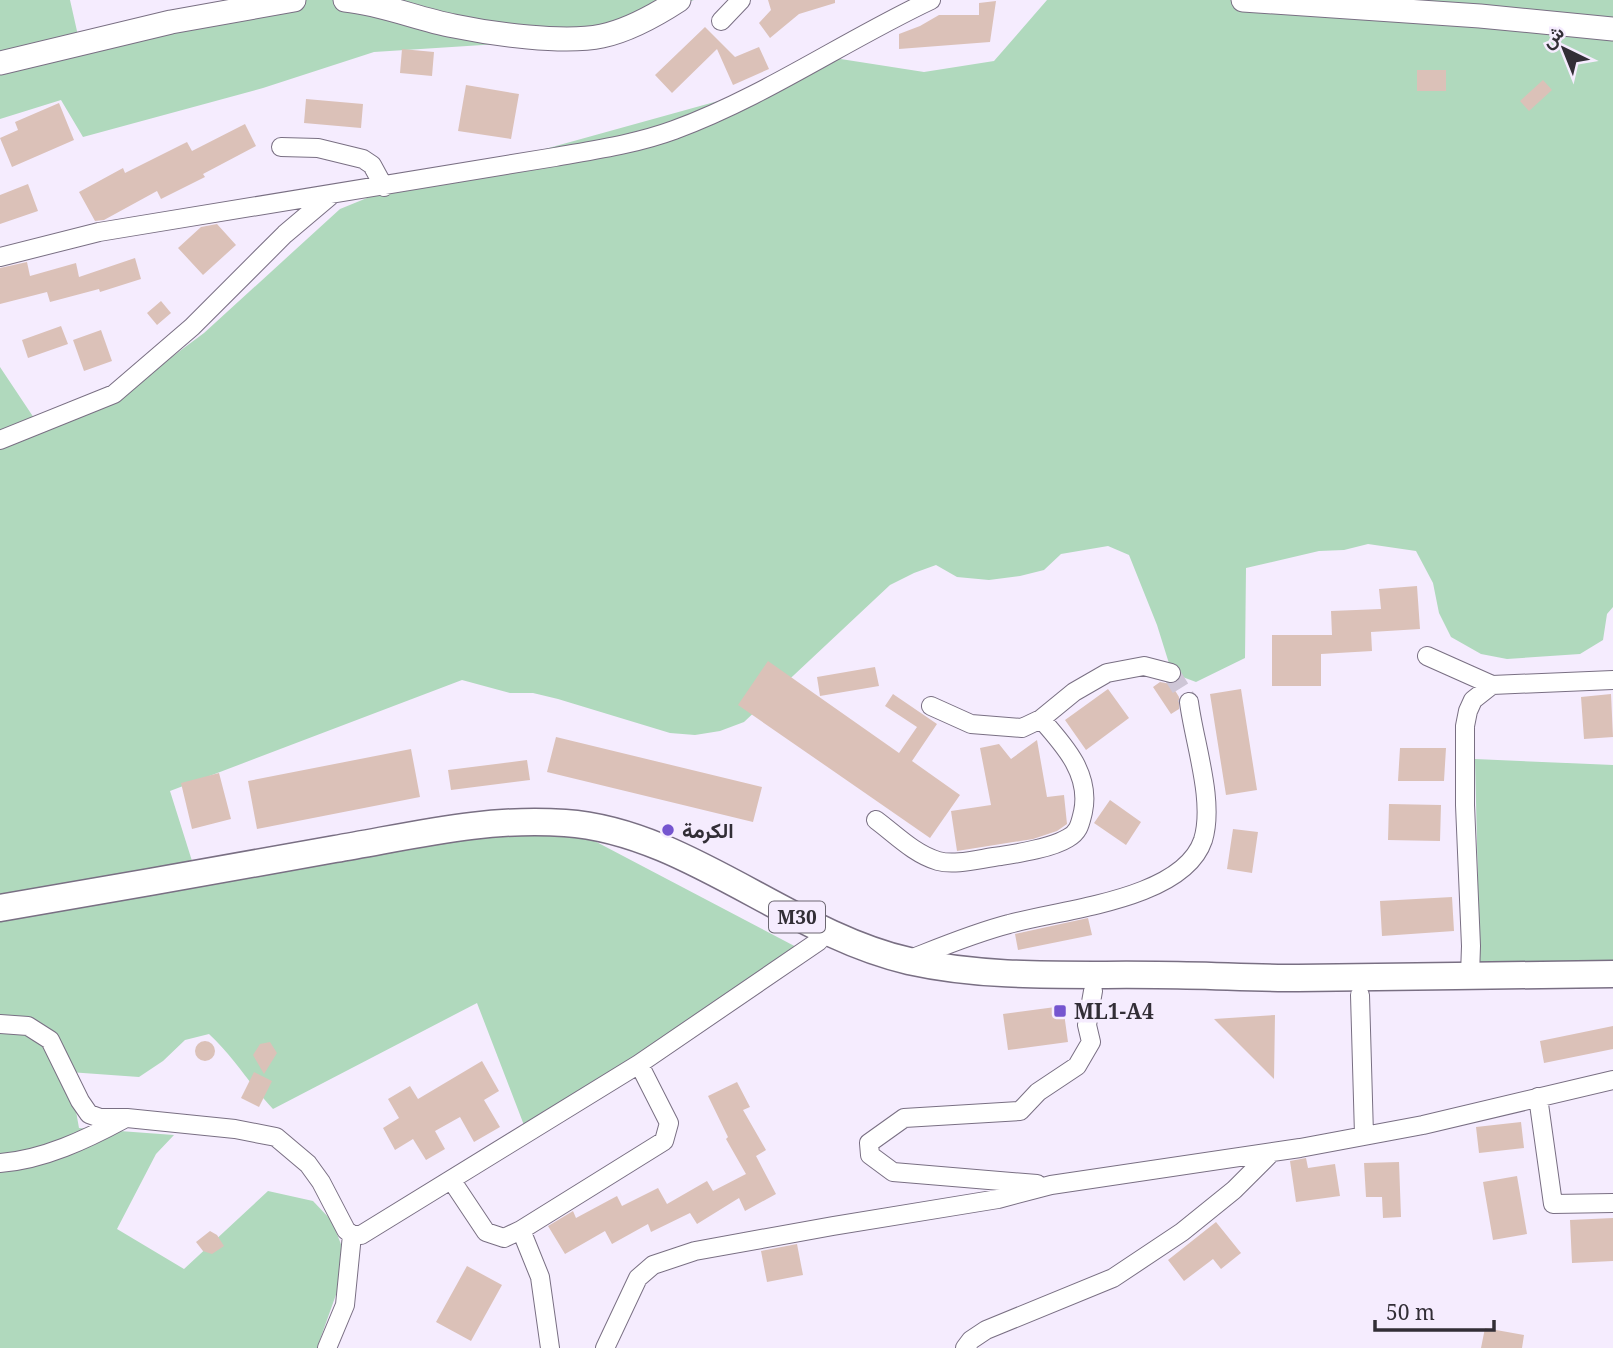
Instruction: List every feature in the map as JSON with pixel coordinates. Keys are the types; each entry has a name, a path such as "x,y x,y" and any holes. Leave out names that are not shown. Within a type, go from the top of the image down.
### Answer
{"highway":[{"name":"M30","path":"0,908 448,827 488,822 569,823 633,837 677,855 781,909 884,954 945,967 1006,973 1293,978 1613,974"},
{"name":"M30","path":"0,924 46,918 435,846 510,837 584,843 636,854 700,879 819,941 900,973 940,984 1004,989 1360,995 1613,991"}],"main road":[{"path":"0,63 171,22 294,0"},
{"path":"345,0 365,2 452,26 521,36 579,37 602,36 639,23 679,0"},
{"path":"1243,0 1480,16 1613,29"}],"street":[{"path":"721,21 740,0"},
{"path":"0,257 99,232 384,187 617,146 673,131 793,75 886,21 931,0"},
{"path":"281,147 318,148 363,159 372,165 384,187"},
{"path":"0,440 114,394 192,327 285,234 330,196"},
{"path":"1427,656 1492,685 1613,680"},
{"path":"931,706 971,724 1022,728 1041,719 1074,692 1107,673 1143,666 1171,673"},
{"path":"1470,975 1465,726 1473,700 1492,685"},
{"path":"908,960 1007,924 1115,900 1172,877 1192,857 1202,841 1206,818 1203,771 1192,729 1189,702"},
{"path":"876,820 923,855 940,862 1020,853 1067,839 1079,829 1084,807 1084,785 1078,767 1065,746 1041,719"},
{"path":"0,1024 28,1026 50,1040 89,1114 100,1118 127,1118 235,1129 276,1137 308,1164 321,1182 341,1223 352,1235 361,1235 639,1064 819,941"},
{"path":"1051,1185 893,1172 870,1155 869,1143 904,1118 1020,1111 1038,1092 1077,1066 1091,1042 1087,1025 1093,991"},
{"path":"1360,995 1364,1135"},
{"path":"452,1181 486,1232 504,1238 664,1141 669,1123 639,1064"},
{"path":"605,1348 638,1278 653,1265 695,1251 998,1199 1051,1185 1270,1154 1423,1125 1613,1080"},
{"path":"1538,1097 1553,1204 1613,1203"},
{"path":"0,1163 29,1160 127,1118"},
{"path":"965,1348 971,1340 986,1330 1113,1278 1153,1253 1234,1190 1270,1154"},
{"path":"521,1230 540,1277 550,1348"},
{"path":"327,1348 345,1305 352,1235"}],"green space":[{"path":"0,0 70,0 79,40 234,0 694,0 589,38 374,52 263,88 83,137 61,100 0,119"},
{"path":"1047,0 1613,0 1613,607 1607,614 1603,640 1580,654 1507,659 1481,654 1451,637 1439,613 1433,583 1416,551 1368,544 1344,550 1319,551 1246,568 1245,658 1196,682 1172,673 1157,625 1129,555 1108,546 1061,554 1044,570 1020,576 989,580 957,577 936,565 914,573 890,585 744,722 720,731 695,735 670,733 558,699 533,693 510,693 462,680 170,791 198,880 223,873 566,826 802,950 527,1133 477,1003 273,1109 209,1034 185,1040 163,1061 139,1077 69,1072 79,1128 174,1135 156,1154 117,1229 184,1269 268,1191 313,1201 332,1221 344,1252 343,1275 317,1348 0,1348 0,367 40,427 118,397 204,333 340,209 389,189 473,169 747,93 815,55 924,72 994,61"},
{"path":"1475,759 1613,765 1613,967 1480,969"}],"building":[{"path":"768,0 835,0 835,3 799,14 770,38 759,23 771,10"},
{"path":"996,1 990,42 899,49 899,34 939,15 979,15 979,3"},
{"path":"705,27 735,57 759,47 769,69 733,85 717,49 672,93 655,75"},
{"path":"402,49 434,52 432,76 400,73"},
{"path":"1417,70 1446,70 1446,91 1417,91"},
{"path":"1543,80 1552,90 1529,111 1520,101"},
{"path":"466,85 519,94 511,139 458,131"},
{"path":"306,99 363,104 361,128 304,123"},
{"path":"59,103 74,140 12,167 0,138 18,130 15,122"},
{"path":"245,124 256,146 203,174 205,177 161,199 157,191 104,220 95,221 79,192 123,168 125,173 187,142 192,151"},
{"path":"28,184 38,211 0,224 0,195"},
{"path":"217,224 236,245 203,275 178,248 201,227"},
{"path":"135,258 141,279 100,292 99,289 50,302 47,292 0,304 0,268 27,262 30,276 76,263 79,277"},
{"path":"161,301 171,313 157,325 147,313"},
{"path":"61,326 68,344 28,358 22,340"},
{"path":"101,330 112,361 84,371 73,340"},
{"path":"1417,586 1420,629 1371,632 1372,651 1321,654 1321,686 1272,686 1272,635 1332,635 1331,611 1381,609 1379,589"},
{"path":"768,661 899,753 917,727 885,706 893,694 937,724 912,761 960,795 930,838 738,705"},
{"path":"875,667 879,686 820,696 817,677"},
{"path":"1160,682 1171,684 1179,697 1179,709 1171,714 1153,687"},
{"path":"1108,689 1129,718 1086,750 1065,720"},
{"path":"1241,689 1257,790 1226,795 1210,694"},
{"path":"1611,694 1613,737 1584,739 1581,697"},
{"path":"556,737 762,787 753,822 547,772"},
{"path":"1037,740 1047,797 1064,795 1067,824 1057,831 1033,839 957,851 951,811 991,805 980,748 999,744 1011,759"},
{"path":"1400,748 1446,748 1444,781 1398,781"},
{"path":"411,749 420,797 257,829 248,781"},
{"path":"527,760 530,780 451,790 448,770"},
{"path":"219,773 231,819 192,829 181,783"},
{"path":"1110,800 1141,822 1126,845 1094,823"},
{"path":"1389,804 1441,805 1440,841 1388,840"},
{"path":"1233,829 1258,832 1252,873 1227,869"},
{"path":"1452,897 1454,931 1382,936 1380,901"},
{"path":"1088,918 1092,935 1018,950 1015,934"},
{"path":"1063,1006 1068,1042 1008,1050 1003,1014"},
{"path":"1275,1015 1274,1079 1214,1019"},
{"path":"1613,1026 1613,1049 1544,1063 1540,1041"},
{"path":"201,1041 209,1041 215,1051 209,1061 201,1061 195,1055 195,1047"},
{"path":"270,1042 277,1053 264,1074 253,1055 260,1044"},
{"path":"482,1061 499,1091 484,1100 500,1127 474,1142 460,1117 435,1131 445,1149 426,1160 413,1139 395,1150 383,1128 399,1118 388,1099 410,1086 418,1099"},
{"path":"254,1072 272,1081 259,1107 241,1098"},
{"path":"737,1082 750,1107 743,1110 766,1150 756,1156 776,1194 745,1211 739,1198 697,1224 690,1213 651,1232 648,1224 612,1244 605,1231 565,1254 548,1226 573,1211 576,1218 617,1196 622,1206 658,1188 667,1204 707,1181 713,1191 746,1174 726,1139 728,1137 708,1096"},
{"path":"1521,1122 1524,1148 1479,1153 1476,1127"},
{"path":"1306,1158 1308,1168 1335,1164 1340,1196 1296,1202 1290,1161"},
{"path":"1399,1162 1401,1217 1383,1218 1382,1197 1366,1197 1364,1163"},
{"path":"1517,1176 1527,1234 1493,1240 1483,1182"},
{"path":"1613,1218 1613,1261 1572,1263 1570,1220"},
{"path":"1216,1222 1241,1253 1221,1269 1213,1259 1184,1281 1168,1260"},
{"path":"210,1231 217,1235 224,1246 212,1254 203,1251 196,1242"},
{"path":"797,1244 803,1275 767,1282 761,1251"},
{"path":"467,1266 502,1285 471,1341 436,1322"},
{"path":"1485,1328 1524,1335 1522,1348 1481,1348"}],"tunnel":[{"path":"1171,673 1189,702"}],"place":[{"name":"الكرمة","path":"668,830"},
{"name":"ML1-A4","path":"1060,1011"}]}
